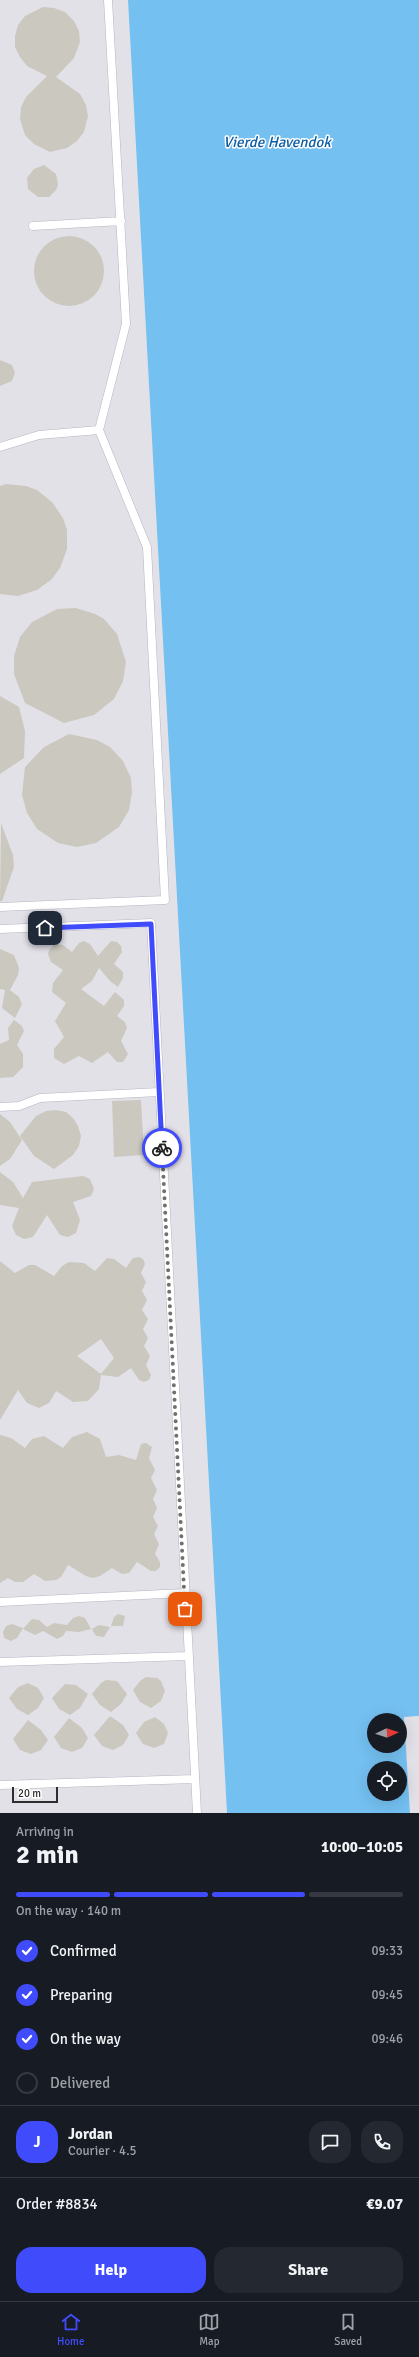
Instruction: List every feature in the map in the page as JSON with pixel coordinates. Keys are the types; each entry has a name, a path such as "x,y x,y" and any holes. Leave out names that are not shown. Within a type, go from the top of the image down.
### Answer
{"lane":[{"path":"0,907 165,900 147,547 99,430 126,324 108,0"},
{"path":"33,226 121,221"},
{"path":"0,447 39,435 99,430"},
{"path":"0,929 151,924 184,1593 197,1813"},
{"path":"0,1107 19,1106 40,1098 159,1092"},
{"path":"0,1602 184,1593"},
{"path":"0,1662 188,1656"},
{"path":"0,1786 195,1779"}],"shaded area":[{"path":"0,0 128,0 227,1813 0,1813"},
{"path":"419,1716 419,1813 410,1813 406,1753 407,1717"}],"water":[{"name":"Vierde Havendok","path":"128,0 419,0 419,1716 407,1717 407,1713 367,1713 367,1753 406,1753 407,1761 367,1761 367,1801 407,1801 407,1765 410,1813 227,1813"}],"building":[{"path":"43,7 54,8 65,12 74,21 79,31 80,42 74,58 56,77 80,94 86,105 88,116 84,132 77,141 67,148 50,152 34,144 25,135 20,119 21,107 26,97 47,76 27,66 15,47 15,36 18,25 25,16"},
{"path":"44,165 56,174 58,185 56,190 49,197 38,197 28,189 27,178 34,169"},
{"path":"69,236 82,239 94,246 101,258 104,271 101,284 94,296 82,303 69,306 56,303 44,296 37,284 34,271 37,258 44,246 56,239"},
{"path":"0,360 12,365 15,373 12,381 0,386"},
{"path":"6,484 26,486 37,490 52,502 63,518 67,530 67,549 60,568 52,579 37,590 18,596 0,594 0,486"},
{"path":"76,608 95,614 104,619 117,634 126,662 123,681 114,699 94,715 64,723 25,703 14,674 14,656 20,637 32,622 57,609"},
{"path":"0,696 19,707 25,731 24,758 0,774"},
{"path":"69,734 97,740 110,747 123,761 131,778 132,792 129,810 119,827 96,843 77,847 58,843 37,829 27,813 22,795 25,767 44,747"},
{"path":"1,823 13,855 14,867 2,901 0,901"},
{"path":"84,941 90,944 98,956 111,941 117,942 121,946 122,952 114,964 123,972 123,978 118,987 110,981 99,968 92,981 81,989 104,1006 115,992 124,1000 124,1006 117,1016 125,1022 127,1028 121,1041 128,1054 123,1062 117,1062 108,1052 92,1063 79,1056 64,1064 54,1058 54,1049 64,1037 55,1021 66,1003 52,992 53,983 63,970 51,962 48,954 49,950 55,944 63,945 72,952 79,943"},
{"path":"0,949 14,955 19,968 18,975 10,990 19,997 22,1004 15,1018 2,1008 5,990 0,989"},
{"path":"14,1020 22,1026 24,1031 17,1045 23,1054 23,1067 13,1077 0,1078 0,1044 9,1040 8,1028"},
{"path":"141,1100 144,1155 114,1157 112,1101"},
{"path":"56,1110 66,1112 73,1118 78,1126 81,1136 79,1146 73,1155 54,1169 34,1156 20,1136 36,1116 46,1111"},
{"path":"0,1114 10,1122 22,1140 10,1159 0,1166"},
{"path":"0,1172 13,1182 23,1198 32,1182 83,1176 90,1179 94,1189 91,1196 73,1202 80,1220 76,1233 68,1237 60,1235 47,1215 33,1237 24,1239 16,1235 12,1226 19,1208 0,1205"},
{"path":"139,1257 143,1259 145,1264 141,1273 146,1282 142,1291 147,1300 142,1310 148,1319 143,1329 148,1338 144,1346 150,1356 146,1365 151,1375 149,1380 144,1382 139,1380 131,1368 118,1377 101,1375 99,1389 88,1401 73,1402 56,1391 49,1403 39,1408 27,1403 18,1390 0,1420 0,1261 15,1273 29,1265 35,1265 54,1276 62,1266 69,1262 84,1263 95,1271 107,1258 114,1259 126,1268 133,1258","holes":["101,1339 114,1358 101,1374 77,1356"]},
{"path":"87,1432 100,1439 106,1457 119,1455 136,1460 141,1444 146,1443 152,1447 149,1458 155,1470 151,1478 157,1490 153,1499 157,1508 153,1517 158,1526 154,1534 159,1544 155,1554 160,1562 160,1567 156,1571 151,1571 137,1562 129,1573 122,1574 112,1568 100,1576 93,1578 86,1576 68,1565 61,1577 56,1580 45,1581 34,1574 23,1582 15,1582 8,1578 0,1583 0,1435 11,1438 25,1448 32,1439 44,1436 63,1448 72,1437"},
{"path":"118,1614 125,1616 123,1626 111,1626 114,1617"},
{"path":"79,1616 85,1618 91,1629 79,1632 66,1631 63,1636 57,1639 43,1631 35,1635 23,1629 32,1619 39,1620 47,1627 54,1623 67,1625 73,1618"},
{"path":"12,1624 23,1628 17,1638 11,1641 4,1638 3,1632 6,1626"},
{"path":"99,1625 110,1627 104,1637 96,1636 92,1629"},
{"path":"146,1677 157,1678 161,1681 165,1691 161,1701 151,1708 140,1702 133,1690 141,1680"},
{"path":"106,1680 117,1681 127,1694 121,1704 111,1712 100,1705 92,1694 101,1683"},
{"path":"28,1683 38,1688 44,1698 38,1708 28,1715 17,1709 9,1698 18,1687"},
{"path":"65,1684 76,1685 88,1694 80,1708 70,1715 59,1709 52,1698"},
{"path":"110,1716 123,1725 129,1735 123,1745 113,1750 102,1746 94,1735"},
{"path":"155,1717 164,1724 168,1733 164,1744 154,1748 143,1744 136,1733 144,1722"},
{"path":"69,1718 82,1728 88,1738 82,1748 72,1752 61,1748 54,1737"},
{"path":"28,1720 41,1730 48,1740 41,1750 31,1754 20,1750 13,1739"}],"way so far":[{"path":"162,1148 185,1609"}],"route":[{"path":"45,928 151,924 162,1148"}]}
